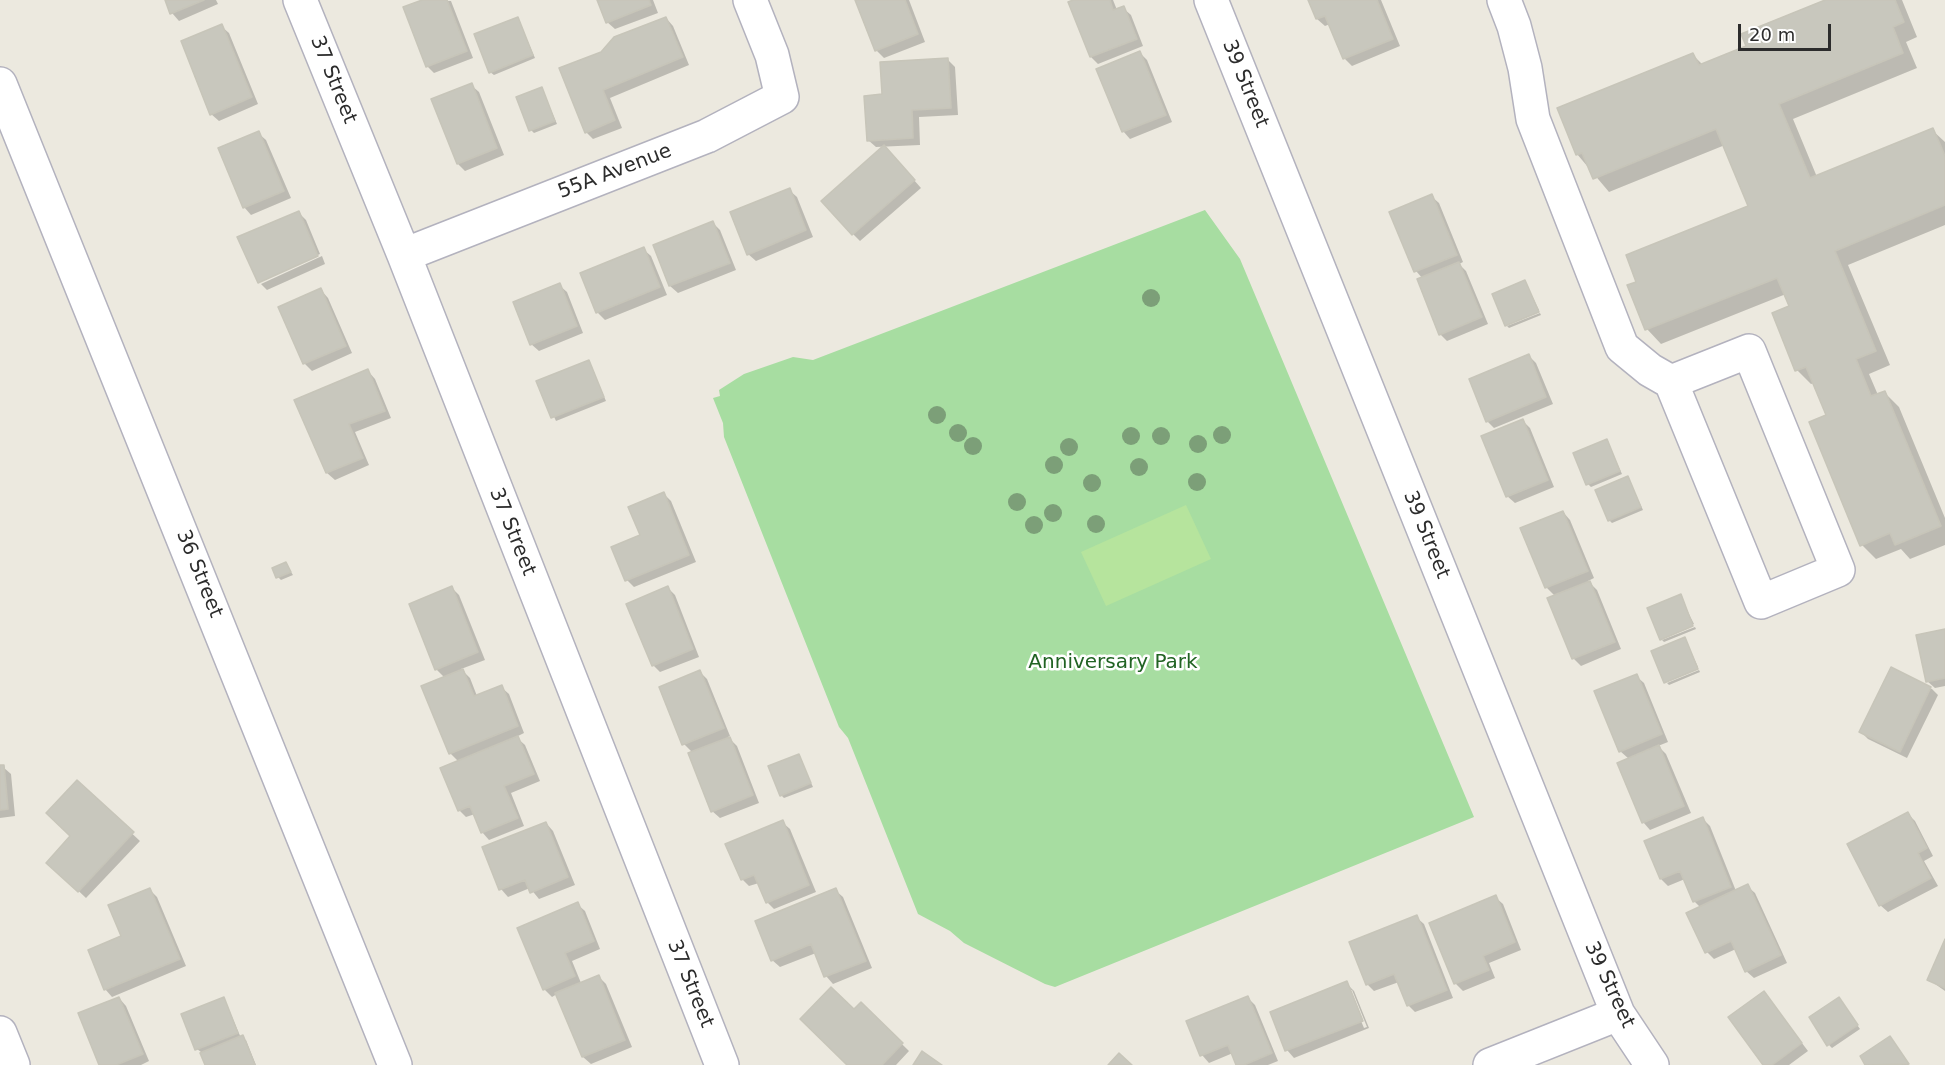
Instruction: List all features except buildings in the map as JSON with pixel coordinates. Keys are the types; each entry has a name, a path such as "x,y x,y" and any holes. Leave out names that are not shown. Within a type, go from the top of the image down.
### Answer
{"street":[{"name":"37 Street","path":"300,0 404,255 722,1065"},
{"name":"55A Avenue","path":"404,255 707,136 782,97 772,55 750,0"},
{"name":"39 Street","path":"1211,0 1618,1014 1652,1065"},
{"path":"1504,0 1514,26 1525,68 1533,119 1622,347 1650,370 1671,382 1761,602 1838,570 1749,351 1671,382"},
{"name":"36 Street","path":"0,84 204,585 395,1065"},
{"path":"1490,1065 1618,1014"},
{"path":"0,1034 13,1065"}],"green space":[{"name":"Anniversary Park","path":"1205,210 1240,259 1474,817 1055,987 964,943 950,931 918,914 848,738 839,727 724,437 723,423 713,398 720,396 719,390 744,374 793,357 813,360"},
{"path":"1186,505 1211,559 1106,606 1081,552"}]}
